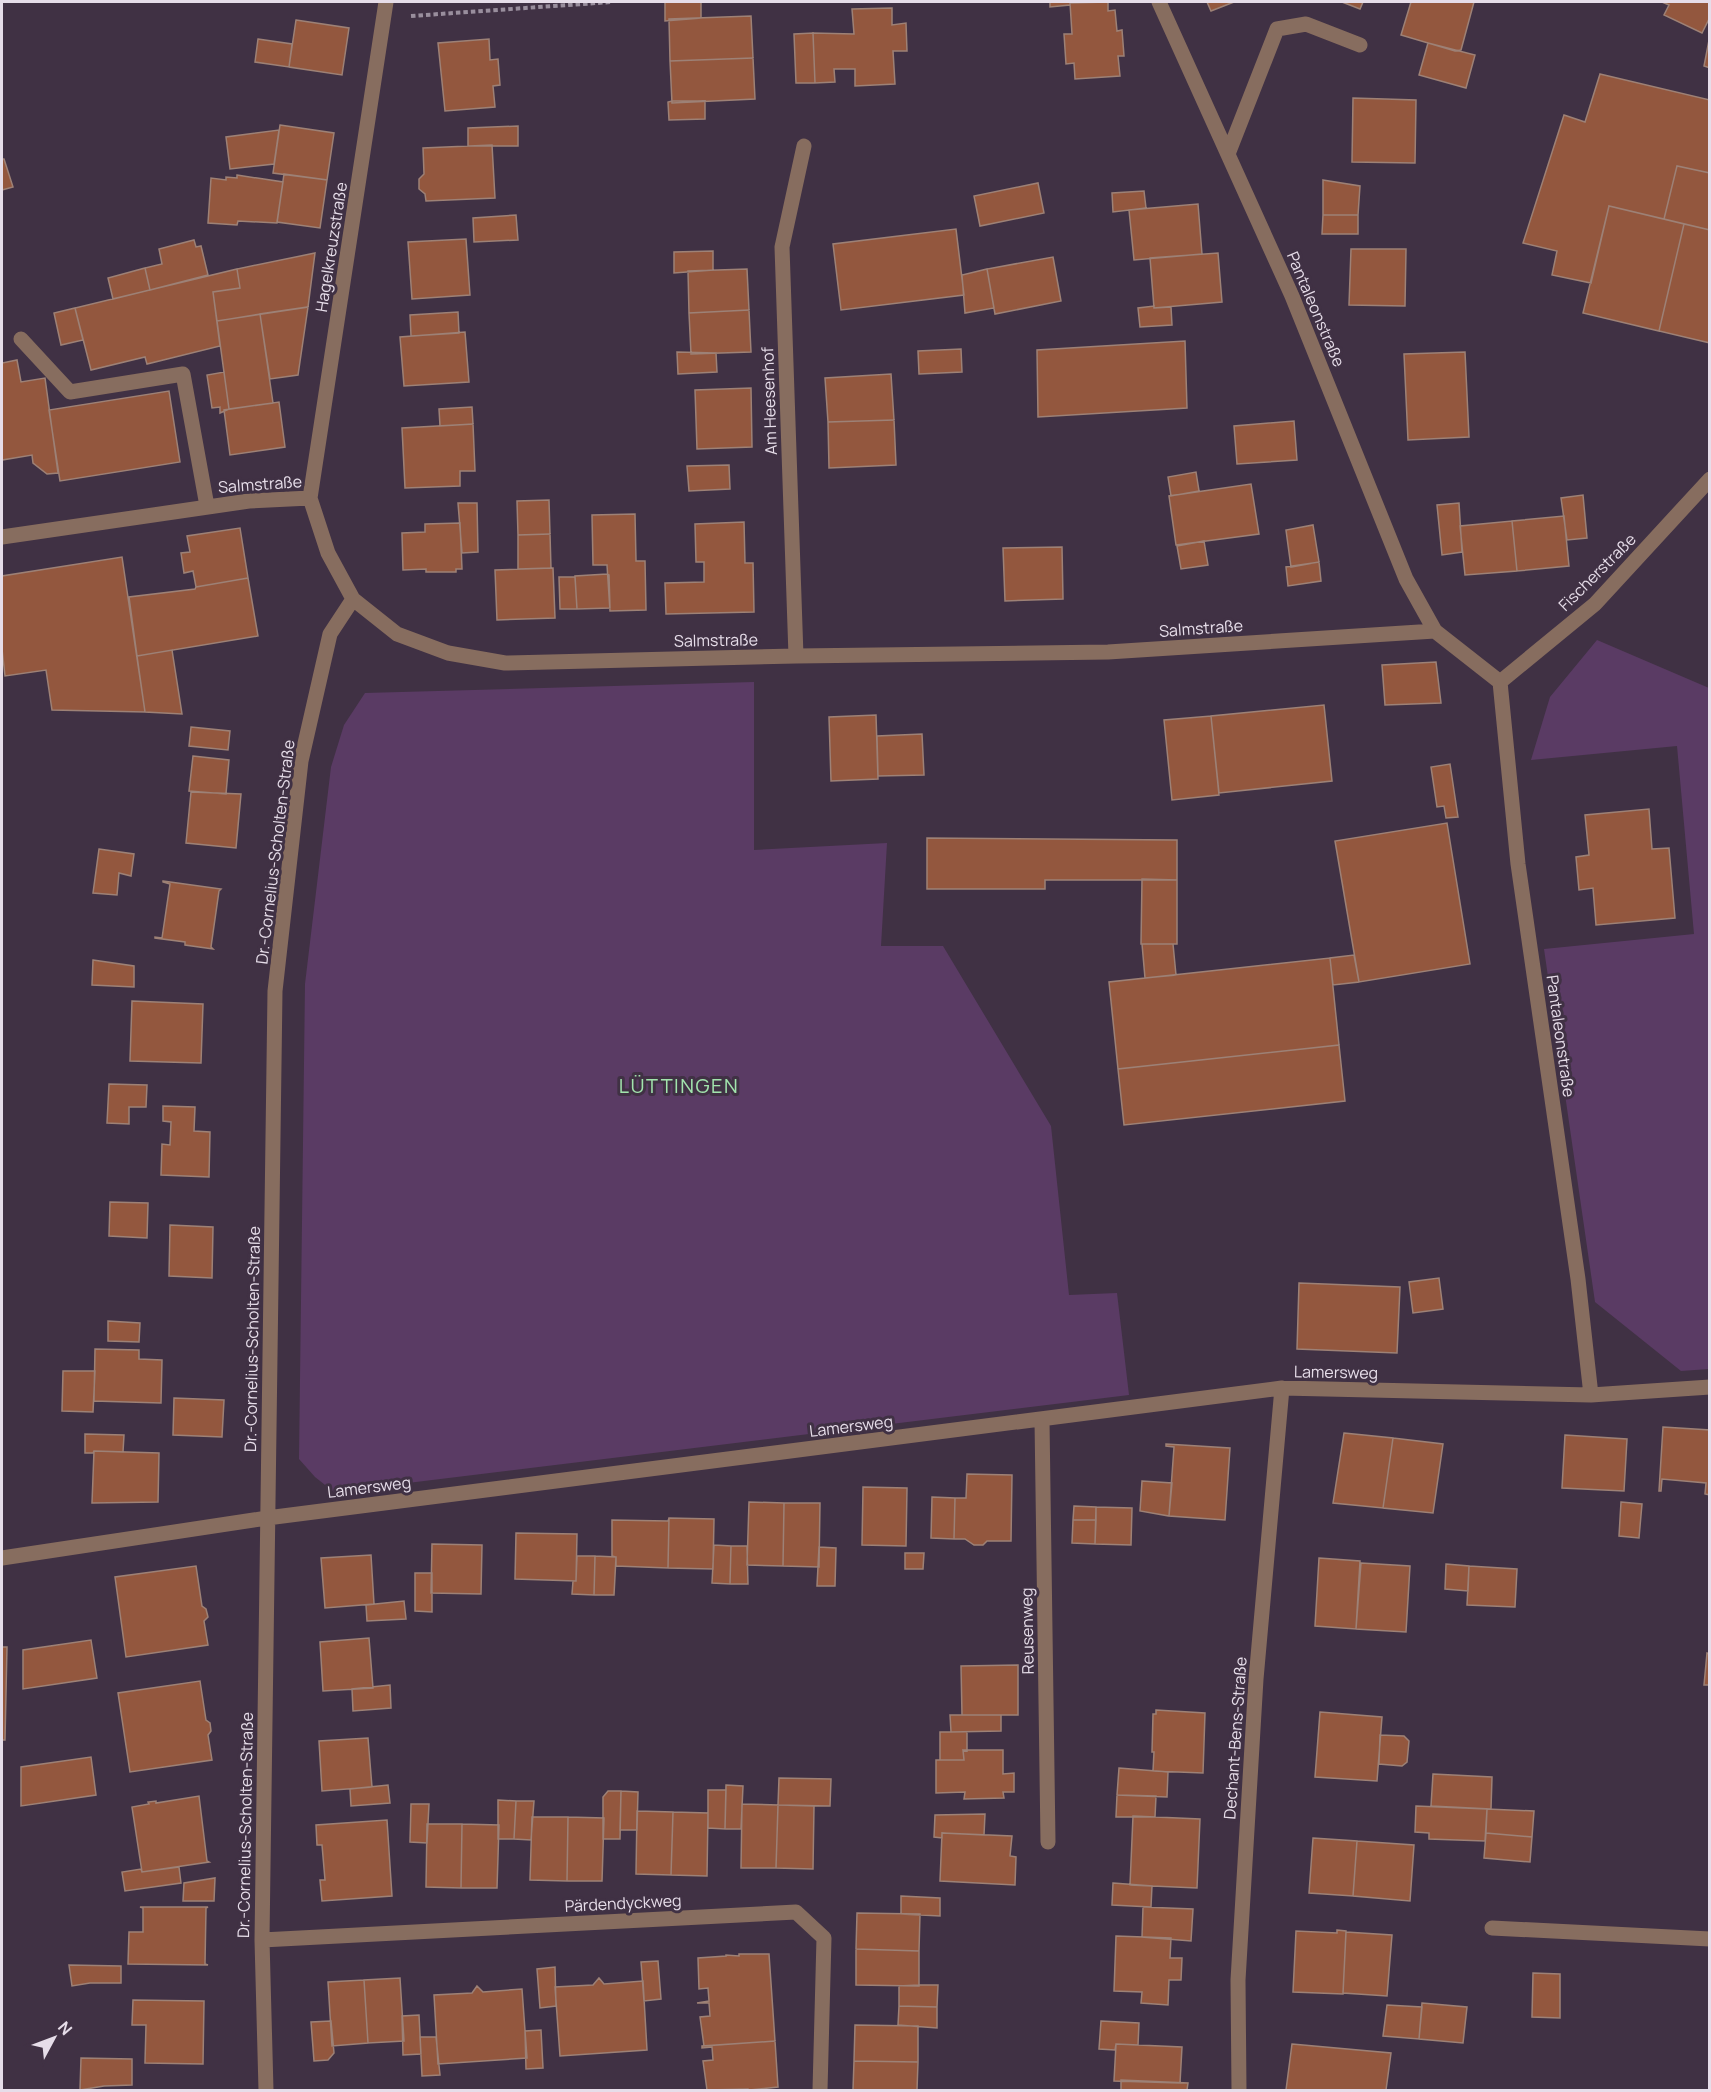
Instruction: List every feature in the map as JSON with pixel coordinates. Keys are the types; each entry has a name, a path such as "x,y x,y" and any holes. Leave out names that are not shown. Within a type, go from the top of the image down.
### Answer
{"street":[{"name":"Hagelkreuzstraße","path":"310,498 386,2"},
{"name":"Pantaleonstraße","path":"1159,2 1292,296 1406,579 1435,631"},
{"path":"1228,154 1277,29 1306,24 1360,45"},
{"name":"Am Heesenhof","path":"796,656 782,247 804,146"},
{"path":"21,339 70,392 183,374 207,506"},
{"name":"Fischerstraße","path":"1500,682 1595,604 1710,479"},
{"name":"Salmstraße","path":"2,537 207,506 310,498 328,553 353,600 397,634 448,653 505,663 1108,652 1435,631"},
{"name":"Dr.-Cornelius-Scholten-Straße","path":"266,2091 262,1940 275,991 301,761 330,634 353,600"},
{"path":"1435,631 1500,682"},
{"name":"Pantaleonstraße","path":"1500,682 1518,864 1578,1278 1591,1395"},
{"name":"Lamersweg","path":"2,1558 267,1518 1282,1389 1591,1395 1710,1387"},
{"name":"Dechant-Bens-Straße","path":"1239,2091 1238,1980 1256,1679 1282,1389"},
{"name":"Reusenweg","path":"1042,1420 1048,1842"},
{"name":"Pärdendyckweg","path":"262,1940 796,1912 824,1938 820,2091"},
{"path":"1492,1928 1710,1939"}],"path":[{"path":"384,18 611,2"}],"shaded area":[{"path":"1597,640 1709,688 1709,1369 1681,1371 1595,1302 1544,949 1694,934 1677,746 1531,760 1550,697"},
{"path":"754,682 754,850 887,843 881,946 943,946 1051,1126 1069,1295 1117,1293 1129,1395 334,1492 315,1477 299,1459 305,984 331,767 344,725 365,693"}],"building":[{"path":"665,2 701,2 701,18 665,21"},
{"path":"1050,2 1098,2 1070,3 1070,5 1050,7"},
{"path":"1108,2 1108,11 1115,10 1117,31 1122,30 1124,56 1118,56 1120,76 1075,79 1074,63 1066,64 1064,34 1072,34 1070,3"},
{"path":"1207,2 1234,2 1211,11"},
{"path":"1342,2 1363,2 1360,9"},
{"path":"1411,2 1474,2 1461,50 1455,51 1401,35"},
{"path":"1662,2 1710,2 1710,17 1702,33 1664,15 1669,5"},
{"path":"892,8 892,25 906,23 907,51 893,51 895,84 855,86 855,69 834,69 835,82 815,83 813,33 854,34 852,9"},
{"path":"751,16 753,58 670,61 669,19"},
{"path":"296,20 349,28 342,75 289,67"},
{"path":"813,33 815,83 796,83 794,34"},
{"path":"1710,35 1710,68 1704,66"},
{"path":"258,39 292,44 289,67 255,62"},
{"path":"489,39 490,60 498,59 500,85 493,86 495,107 445,111 438,43"},
{"path":"1428,43 1475,55 1466,88 1419,75"},
{"path":"753,58 755,99 672,103 670,61"},
{"path":"1600,74 1710,100 1710,173 1677,166 1664,219 1609,206 1591,283 1552,275 1557,251 1523,243 1564,115 1585,122"},
{"path":"1353,98 1416,100 1415,163 1352,162"},
{"path":"705,101 705,119 669,120 668,102"},
{"path":"280,125 334,133 327,180 273,173"},
{"path":"518,126 518,146 468,146 468,128"},
{"path":"279,130 274,164 230,169 226,137"},
{"path":"492,145 495,198 426,201 425,194 419,189 419,179 424,174 423,148"},
{"path":"2,159 4,159 13,187 2,190"},
{"path":"1677,166 1710,173 1710,230 1664,219"},
{"path":"284,174 327,180 320,228 277,222"},
{"path":"237,175 283,182 277,223 238,221 237,225 208,223 211,178 226,180 226,177 237,178"},
{"path":"1323,180 1360,186 1358,215 1323,215"},
{"path":"1038,183 1044,213 980,226 974,196"},
{"path":"1144,191 1146,208 1113,212 1112,193"},
{"path":"1198,204 1202,254 1134,260 1129,210"},
{"path":"1609,206 1684,224 1659,331 1583,313"},
{"path":"516,215 518,240 474,242 473,218"},
{"path":"1323,215 1358,215 1358,234 1322,234"},
{"path":"1684,224 1710,230 1710,343 1659,331"},
{"path":"956,229 964,295 841,310 833,244"},
{"path":"466,239 470,295 412,299 408,242"},
{"path":"194,240 196,247 201,246 208,275 150,290 145,268 162,264 159,249"},
{"path":"1351,249 1406,249 1405,306 1349,305"},
{"path":"713,251 713,270 674,273 674,252"},
{"path":"315,253 308,307 217,321 213,292 240,288 237,269"},
{"path":"1218,253 1222,302 1154,308 1150,258"},
{"path":"1053,257 1061,301 995,314 987,269"},
{"path":"145,268 150,290 113,299 108,278"},
{"path":"237,269 240,288 213,292 220,346 147,364 145,357 91,370 75,308"},
{"path":"747,269 749,310 689,313 688,271"},
{"path":"987,269 994,308 965,313 962,275"},
{"path":"1154,306 1154,308 1171,307 1172,325 1140,327 1138,308"},
{"path":"308,307 298,375 270,379 260,314"},
{"path":"75,308 83,340 61,345 54,313"},
{"path":"749,310 751,352 691,354 689,313"},
{"path":"458,312 459,333 411,336 410,315"},
{"path":"260,314 273,403 229,409 217,321"},
{"path":"465,332 469,382 404,386 400,337"},
{"path":"1185,341 1187,408 1038,417 1037,350"},
{"path":"961,349 962,372 919,374 918,351"},
{"path":"677,352 716,353 717,372 678,374"},
{"path":"1465,352 1469,437 1408,440 1404,354"},
{"path":"17,360 21,382 45,378 58,473 47,474 33,463 32,455 2,460 2,363"},
{"path":"224,372 229,409 220,413 220,407 212,408 207,375"},
{"path":"891,374 894,420 828,422 825,378"},
{"path":"751,388 752,447 697,449 695,390"},
{"path":"169,391 180,462 60,481 49,410"},
{"path":"279,402 285,447 230,455 224,410"},
{"path":"472,407 473,424 440,426 439,409"},
{"path":"894,420 896,465 829,468 828,422"},
{"path":"1294,421 1297,460 1237,464 1234,426"},
{"path":"473,424 475,471 460,471 460,486 405,488 402,428"},
{"path":"729,465 730,489 689,491 687,466"},
{"path":"1196,472 1199,491 1171,496 1168,477"},
{"path":"1251,484 1259,534 1176,545 1169,496"},
{"path":"1583,495 1587,538 1567,540 1561,498"},
{"path":"549,500 550,534 518,535 517,501"},
{"path":"458,503 477,503 478,552 462,553"},
{"path":"1459,503 1462,552 1442,555 1437,505"},
{"path":"635,514 636,561 645,561 646,610 610,611 607,565 593,565 592,515"},
{"path":"1564,516 1569,566 1517,571 1512,521"},
{"path":"1512,521 1517,571 1465,575 1460,526"},
{"path":"744,522 745,563 753,563 754,612 666,614 665,583 704,582 704,562 696,562 695,524"},
{"path":"460,523 462,569 456,569 456,572 426,572 426,569 403,570 402,533 425,532 425,524"},
{"path":"1313,525 1319,562 1291,567 1286,530"},
{"path":"240,528 248,578 196,587 193,571 184,573 181,553 190,552 187,536"},
{"path":"550,534 551,568 518,569 518,535"},
{"path":"1204,541 1208,565 1181,569 1177,546"},
{"path":"1062,547 1063,599 1005,601 1003,548"},
{"path":"122,557 145,712 52,710 46,670 5,676 2,649 2,576"},
{"path":"1319,562 1321,581 1288,586 1286,567"},
{"path":"553,568 555,618 497,620 495,570"},
{"path":"609,575 610,608 577,609 575,576"},
{"path":"559,577 575,577 577,609 560,609"},
{"path":"248,578 258,636 137,656 129,597 195,589"},
{"path":"172,650 182,714 145,712 137,656"},
{"path":"1436,662 1441,703 1385,705 1382,665"},
{"path":"1324,705 1332,781 1219,793 1211,716"},
{"path":"876,715 878,779 831,781 829,717"},
{"path":"1211,716 1219,795 1172,800 1164,720"},
{"path":"191,727 230,731 228,750 189,746"},
{"path":"922,734 924,775 878,776 877,736"},
{"path":"193,756 229,760 226,794 189,791"},
{"path":"1450,764 1458,817 1446,818 1444,806 1437,807 1431,767"},
{"path":"191,792 241,794 236,848 186,843"},
{"path":"1649,809 1652,849 1669,848 1675,918 1596,925 1593,888 1579,890 1576,857 1589,855 1585,815"},
{"path":"1447,823 1470,964 1359,982 1335,841"},
{"path":"927,838 1177,840 1177,880 1045,880 1045,889 927,889"},
{"path":"99,849 134,854 131,876 119,873 117,895 93,893"},
{"path":"1142,879 1177,880 1177,944 1141,944"},
{"path":"163,881 221,889 211,947 213,949 155,938 162,938 170,884"},
{"path":"1142,944 1173,944 1176,975 1145,978"},
{"path":"1354,955 1359,982 1333,985 1330,958"},
{"path":"1330,958 1339,1045 1118,1069 1109,982"},
{"path":"93,960 134,966 134,987 92,985"},
{"path":"132,1001 203,1004 201,1063 130,1061"},
{"path":"1339,1045 1345,1101 1124,1125 1118,1069"},
{"path":"109,1084 147,1085 146,1107 129,1107 129,1124 107,1123"},
{"path":"163,1106 195,1107 194,1131 210,1132 209,1177 161,1175 162,1144 170,1145 171,1122 163,1121"},
{"path":"110,1202 148,1203 147,1238 109,1236"},
{"path":"170,1225 213,1227 212,1278 169,1276"},
{"path":"1439,1278 1443,1309 1413,1313 1409,1282"},
{"path":"1299,1283 1400,1287 1397,1353 1297,1349"},
{"path":"108,1321 140,1323 139,1342 108,1341"},
{"path":"95,1349 139,1350 139,1359 162,1360 161,1403 94,1401"},
{"path":"63,1371 95,1371 93,1412 62,1411"},
{"path":"174,1398 224,1400 222,1437 173,1435"},
{"path":"1663,1427 1710,1430 1710,1495 1705,1494 1706,1483 1662,1479 1661,1491 1659,1491"},
{"path":"1344,1433 1393,1438 1383,1508 1333,1503"},
{"path":"85,1434 124,1435 123,1452 85,1453"},
{"path":"1565,1435 1627,1439 1624,1491 1562,1488"},
{"path":"1393,1438 1443,1444 1433,1513 1383,1508"},
{"path":"1166,1444 1230,1448 1225,1520 1169,1516 1174,1447 1166,1446"},
{"path":"94,1451 159,1453 158,1502 92,1503"},
{"path":"967,1474 1012,1475 1011,1541 987,1541 983,1545 974,1545 965,1539 954,1539 955,1498 966,1498"},
{"path":"1142,1481 1172,1483 1169,1516 1140,1511"},
{"path":"863,1487 907,1488 906,1546 862,1545"},
{"path":"932,1497 955,1498 954,1539 931,1538"},
{"path":"749,1502 784,1503 783,1566 747,1565"},
{"path":"1621,1502 1642,1504 1639,1538 1619,1536"},
{"path":"784,1503 820,1503 819,1567 783,1566"},
{"path":"1074,1506 1096,1507 1096,1520 1073,1520"},
{"path":"1096,1507 1132,1508 1131,1545 1095,1544"},
{"path":"669,1518 714,1519 713,1569 668,1568"},
{"path":"669,1518 668,1568 616,1566 616,1557 612,1556 612,1520 668,1521"},
{"path":"1073,1520 1096,1520 1095,1544 1072,1543"},
{"path":"516,1533 577,1534 576,1581 515,1579"},
{"path":"432,1544 482,1545 481,1594 431,1593"},
{"path":"714,1545 731,1546 730,1584 712,1583"},
{"path":"731,1546 747,1546 748,1584 730,1584"},
{"path":"819,1547 836,1548 835,1586 817,1586"},
{"path":"905,1553 924,1553 923,1569 905,1569"},
{"path":"371,1555 374,1604 325,1608 321,1558"},
{"path":"577,1556 595,1556 594,1595 572,1594 573,1581 576,1581"},
{"path":"595,1556 616,1557 614,1595 594,1595"},
{"path":"1319,1558 1360,1561 1356,1629 1315,1626"},
{"path":"1361,1563 1410,1566 1406,1632 1356,1629"},
{"path":"1446,1564 1469,1566 1468,1591 1445,1589"},
{"path":"196,1566 202,1606 206,1609 208,1617 204,1621 208,1645 126,1657 115,1577"},
{"path":"1469,1566 1517,1569 1515,1607 1467,1605"},
{"path":"415,1573 432,1573 432,1612 415,1611"},
{"path":"404,1601 406,1619 367,1621 366,1605"},
{"path":"369,1638 373,1688 323,1691 320,1642"},
{"path":"91,1640 97,1678 23,1689 23,1650"},
{"path":"2,1647 7,1647 5,1740 2,1740"},
{"path":"1707,1653 1710,1654 1710,1685 1704,1685"},
{"path":"1018,1665 1018,1715 962,1715 961,1666"},
{"path":"200,1681 206,1720 210,1723 211,1731 208,1735 212,1760 130,1772 118,1693"},
{"path":"390,1685 391,1708 353,1711 352,1689"},
{"path":"1156,1710 1205,1713 1203,1773 1153,1771 1153,1714 1156,1714"},
{"path":"1320,1712 1382,1717 1377,1781 1315,1777"},
{"path":"950,1715 1001,1715 1001,1731 951,1732"},
{"path":"940,1732 967,1732 967,1751 963,1750 964,1760 940,1760"},
{"path":"1380,1735 1404,1736 1409,1741 1407,1762 1402,1766 1379,1764"},
{"path":"368,1738 372,1787 322,1791 319,1741"},
{"path":"963,1750 1003,1750 1003,1774 1014,1773 1014,1792 1003,1792 1004,1798 964,1799 965,1792 936,1793 936,1760 964,1760"},
{"path":"91,1757 96,1795 21,1806 21,1767"},
{"path":"1119,1768 1168,1772 1167,1797 1117,1795"},
{"path":"1433,1774 1492,1777 1491,1809 1431,1806"},
{"path":"779,1778 831,1779 830,1806 778,1805"},
{"path":"388,1785 390,1803 351,1806 350,1789"},
{"path":"726,1785 743,1786 741,1829 725,1829"},
{"path":"708,1790 726,1790 725,1829 708,1828"},
{"path":"608,1791 621,1791 620,1839 603,1839 603,1797"},
{"path":"621,1791 638,1792 637,1830 620,1830"},
{"path":"1117,1795 1156,1796 1155,1817 1116,1817"},
{"path":"199,1796 207,1861 209,1862 142,1872 132,1807 149,1804 148,1802 156,1801 156,1803"},
{"path":"498,1800 516,1801 514,1839 498,1839"},
{"path":"516,1801 534,1801 531,1840 514,1839"},
{"path":"411,1804 429,1804 427,1843 410,1842"},
{"path":"742,1804 778,1805 776,1868 741,1868"},
{"path":"778,1805 814,1806 813,1869 776,1868"},
{"path":"1416,1806 1487,1809 1485,1841 1429,1839 1429,1833 1415,1832"},
{"path":"1487,1809 1534,1811 1532,1837 1486,1833"},
{"path":"637,1811 673,1812 671,1875 636,1874"},
{"path":"673,1812 708,1813 707,1876 671,1875"},
{"path":"985,1814 984,1835 942,1833 942,1838 934,1837 935,1815"},
{"path":"1133,1816 1200,1819 1197,1888 1130,1885"},
{"path":"532,1817 568,1817 567,1881 530,1880"},
{"path":"568,1817 604,1818 602,1881 567,1881"},
{"path":"387,1820 392,1896 322,1901 320,1880 325,1880 322,1845 317,1845 316,1825"},
{"path":"427,1824 462,1824 461,1888 426,1887"},
{"path":"462,1824 499,1825 497,1888 461,1888"},
{"path":"942,1833 1012,1836 1010,1856 1016,1857 1015,1885 940,1881"},
{"path":"1486,1833 1532,1837 1530,1862 1484,1858"},
{"path":"1313,1838 1357,1841 1353,1896 1309,1893"},
{"path":"1357,1841 1414,1845 1410,1901 1353,1896"},
{"path":"179,1867 181,1883 125,1891 122,1872"},
{"path":"215,1878 214,1901 183,1901 184,1883"},
{"path":"1113,1883 1152,1886 1151,1907 1112,1905"},
{"path":"901,1896 940,1898 940,1916 901,1914"},
{"path":"140,1907 208,1907 206,1908 205,1964 208,1965 128,1964 129,1932 143,1932 143,1908"},
{"path":"1143,1907 1193,1909 1191,1941 1142,1937"},
{"path":"857,1913 920,1914 919,1951 856,1949"},
{"path":"1337,1930 1346,1931 1343,1994 1293,1992 1296,1931 1337,1933"},
{"path":"1346,1932 1392,1935 1387,1996 1343,1993"},
{"path":"1116,1936 1171,1938 1170,1958 1182,1958 1181,1980 1169,1980 1168,2005 1141,2003 1142,1992 1114,1991"},
{"path":"856,1949 919,1951 919,1986 856,1985"},
{"path":"739,1954 769,1954 775,2041 704,2046 700,2017 710,2016 709,2003 697,2003 709,2001 708,1988 699,1989 698,1958 739,1956"},
{"path":"658,1961 661,1999 644,2001 641,1962"},
{"path":"69,1965 121,1966 121,1983 90,1983 72,1986"},
{"path":"555,1967 556,2006 540,2008 537,1969"},
{"path":"1533,1973 1560,1974 1560,2018 1532,2017"},
{"path":"400,1978 404,2041 368,2043 364,1980"},
{"path":"599,1978 604,1984 643,1981 647,2050 560,2056 555,1987 593,1985"},
{"path":"364,1980 368,2043 332,2046 328,1982"},
{"path":"938,1985 937,2007 899,2006 899,1986"},
{"path":"477,1986 483,1992 522,1989 527,2058 438,2064 434,1995 472,1993"},
{"path":"133,2000 204,2001 203,2064 145,2063 146,2025 132,2025"},
{"path":"1422,2003 1467,2007 1463,2043 1419,2039"},
{"path":"1387,2005 1422,2007 1419,2039 1383,2036"},
{"path":"899,2006 937,2007 937,2028 898,2025"},
{"path":"419,2015 421,2054 403,2055 402,2016"},
{"path":"331,2021 334,2053 328,2060 314,2061 311,2022"},
{"path":"1101,2021 1139,2023 1138,2045 1116,2044 1115,2050 1099,2049"},
{"path":"855,2025 918,2026 918,2062 854,2061"},
{"path":"541,2030 543,2068 526,2069 525,2031"},
{"path":"420,2037 436,2037 440,2075 422,2076"},
{"path":"775,2041 778,2087 707,2090 703,2061 713,2060 712,2047 702,2048 702,2046"},
{"path":"1116,2044 1182,2047 1180,2083 1114,2081"},
{"path":"1292,2044 1391,2053 1386,2090 1286,2090"},
{"path":"81,2058 132,2059 132,2085 80,2090"},
{"path":"854,2061 918,2062 917,2090 853,2090"},
{"path":"1121,2080 1188,2083 1187,2090 1121,2090"}],"district":[{"name":"LÜTTINGEN","path":"679,1086"}]}
